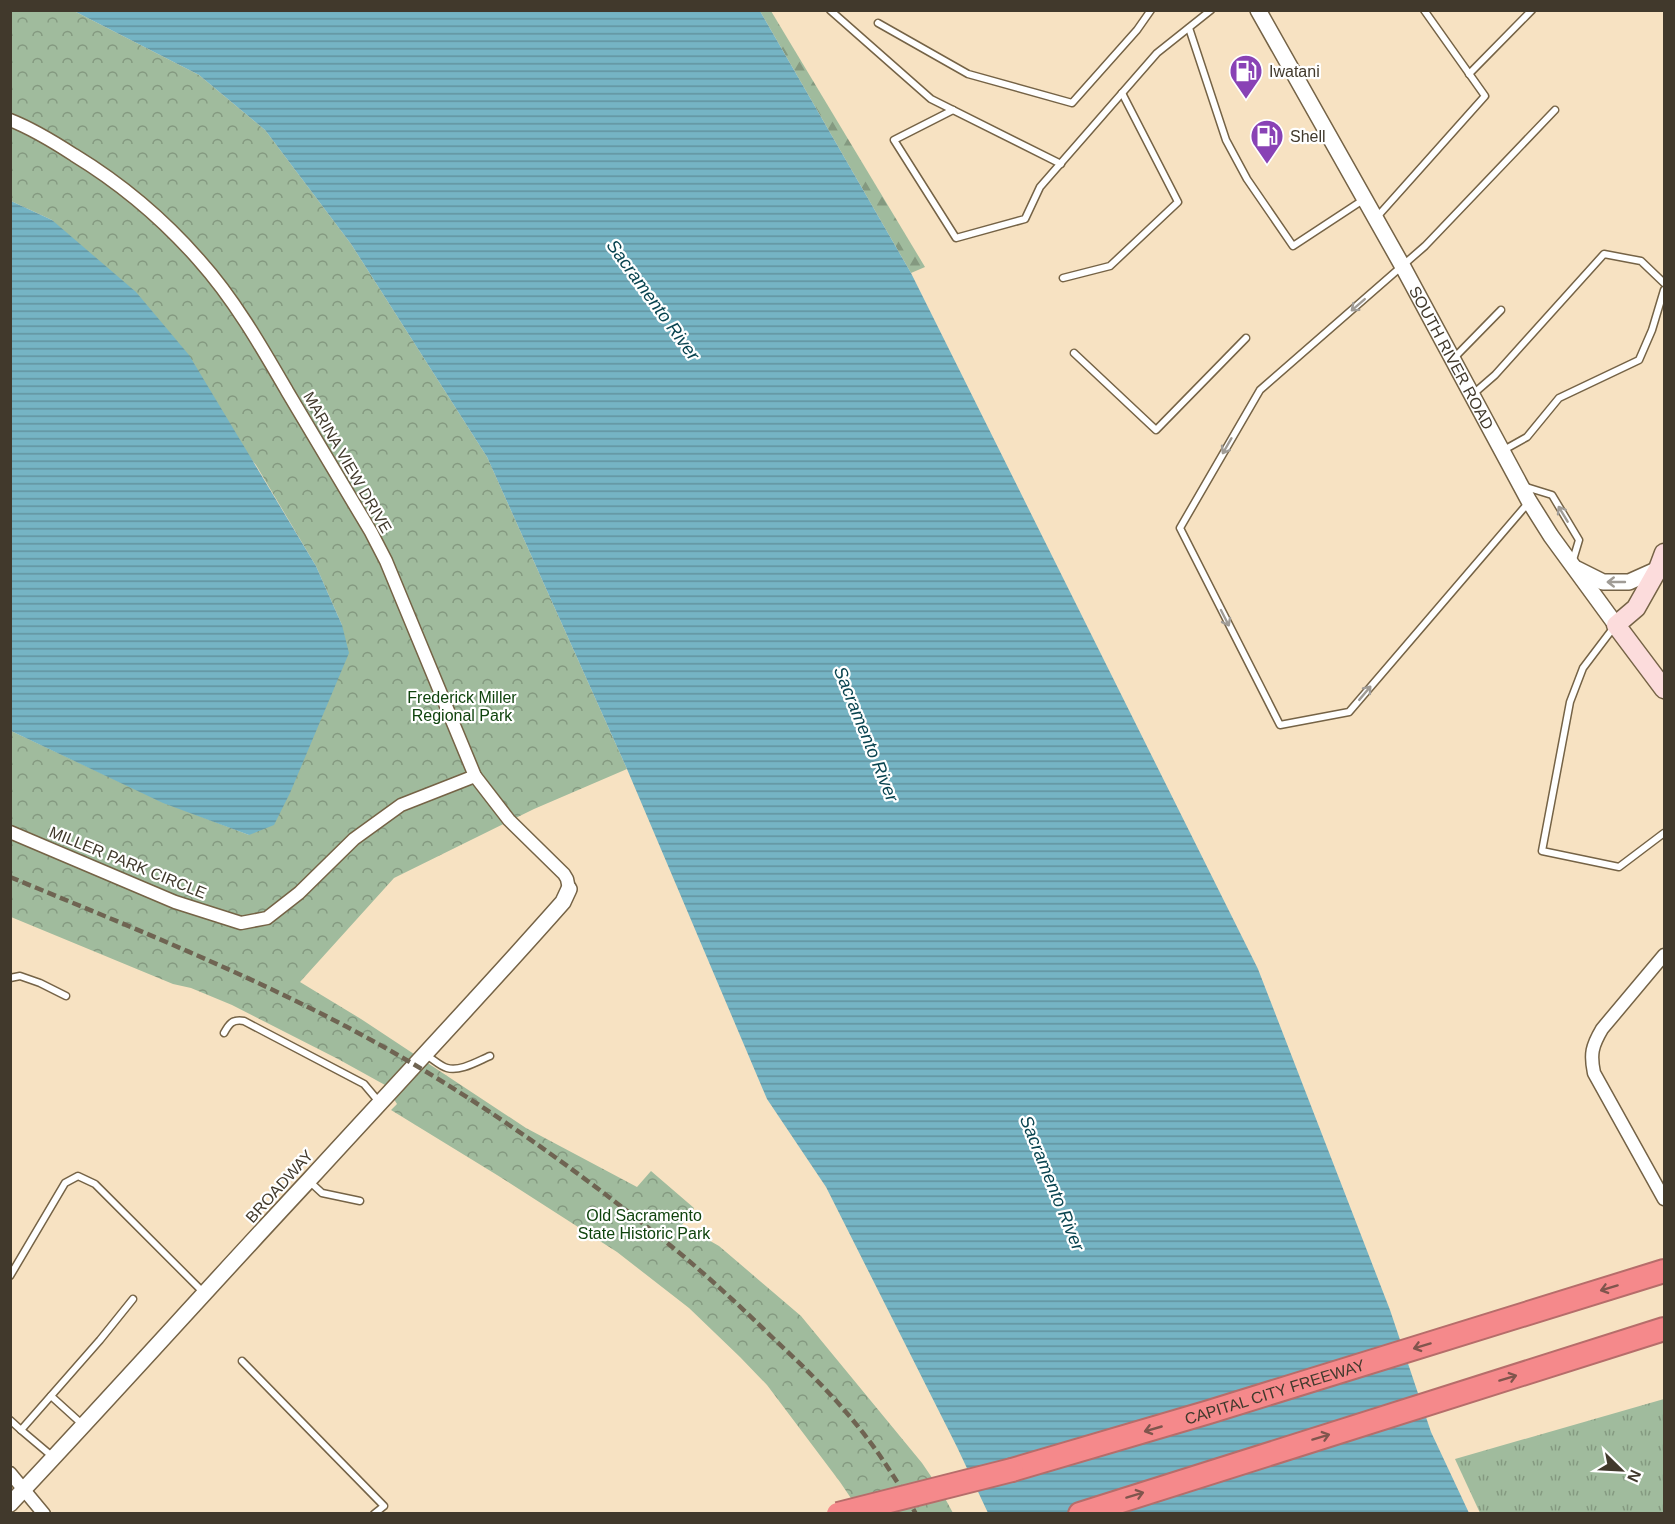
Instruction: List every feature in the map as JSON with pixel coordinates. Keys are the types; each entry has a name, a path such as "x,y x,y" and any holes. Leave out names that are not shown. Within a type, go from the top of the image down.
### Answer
{"highway":[{"name":"CAPITAL CITY FREEWAY","path":"885,1514 1012,1470 1220,1409 1665,1271"},
{"path":"1080,1514 1665,1329"},
{"path":"838,1514 1012,1470"}],"main road":[{"path":"1616,624 1636,608 1662,561"},
{"name":"SOUTH RIVER ROAD","path":"1616,624 1665,689"}],"street":[{"name":"SOUTH RIVER ROAD","path":"1258,10 1402,267 1529,501 1551,536 1616,624"},
{"name":"MARINA VIEW DRIVE","path":"10,120 65,149 130,194 169,229 217,282 255,337 371,532 386,561 475,776 509,820 564,874 569,889"},
{"path":"1573,566 1603,582 1629,582 1662,561"},
{"name":"MILLER PARK CIRCLE","path":"10,832 175,902 241,923 267,918 299,893 354,839 401,805 475,776"},
{"name":"BROADWAY","path":"10,1504 426,1054 563,902 569,889"},
{"path":"1665,955 1602,1029 1594,1043 1591,1059 1594,1073 1665,1199"},
{"path":"10,1473 44,1514"}],"lane":[{"path":"830,10 931,99 1060,164"},
{"path":"878,23 968,74 1072,103 1137,30 1151,10"},
{"path":"953,110 894,140 956,237 1025,219 1040,187 1157,53 1211,10"},
{"path":"1375,220 1485,96 1424,10"},
{"path":"1469,74 1532,10"},
{"path":"1190,27 1226,140 1247,179 1293,246 1364,200"},
{"path":"1063,278 1110,266 1178,202 1122,93"},
{"path":"1529,501 1349,712 1280,725 1180,528 1260,390 1425,246 1554,110"},
{"path":"1472,395 1495,375 1604,254 1641,261 1665,283"},
{"path":"1502,451 1527,437 1559,398 1639,360 1665,290"},
{"path":"1452,359 1501,310"},
{"path":"1074,353 1156,430 1246,338"},
{"path":"1520,485 1552,495 1578,540 1573,566"},
{"path":"1616,624 1583,668 1569,702 1542,851 1619,867 1665,833"},
{"path":"10,978 20,976 66,996"},
{"path":"224,1033 235,1020 244,1022 364,1084 380,1104"},
{"path":"426,1054 453,1069 490,1056"},
{"path":"10,1276 65,1183 78,1176 95,1184 205,1294"},
{"path":"308,1180 322,1193 360,1201"},
{"path":"21,1430 133,1299"},
{"path":"242,1361 384,1506 374,1514"},
{"path":"51,1396 84,1425"},
{"path":"10,1420 53,1458"}],"green space":[{"name":"Frederick Miller Regional Park","path":"11,11 74,11 199,75 265,130 351,244 487,457 627,769 534,809 394,878 300,982 361,1019 526,1128 637,1187 651,1171 694,1208 682,1225 719,1246 801,1316 922,1463 953,1513 861,1513 767,1385 689,1308 617,1252 391,1110 397,1104 385,1085 232,1005 191,988 173,984 11,917 11,731 163,802 249,835 342,625 316,566 256,465 52,220 11,201"},
{"path":"760,11 771,11 925,267 911,273"},
{"path":"1664,1399 1664,1513 1480,1513 1455,1459"}],"water":[{"name":"Sacramento River","path":"74,11 760,11 911,273 1258,969 1390,1310 1431,1432 1469,1513 988,1513 826,1187 767,1099 627,769 487,457 351,244 265,130 199,75"},
{"path":"11,201 52,220 136,292 189,355 316,566 342,625 349,653 290,793 274,825 249,835 163,803 11,731"}],"railway":[{"path":"10,877 216,964 367,1037 450,1086 552,1155 682,1255 808,1371 868,1439 890,1470 916,1514"}],"place":[{"name":"Iwatani","path":"1246,100"},
{"name":"Shell","path":"1267,165"}],"park label":[{"name":"Old Sacramento State Historic Park","path":"644,1224"}]}
